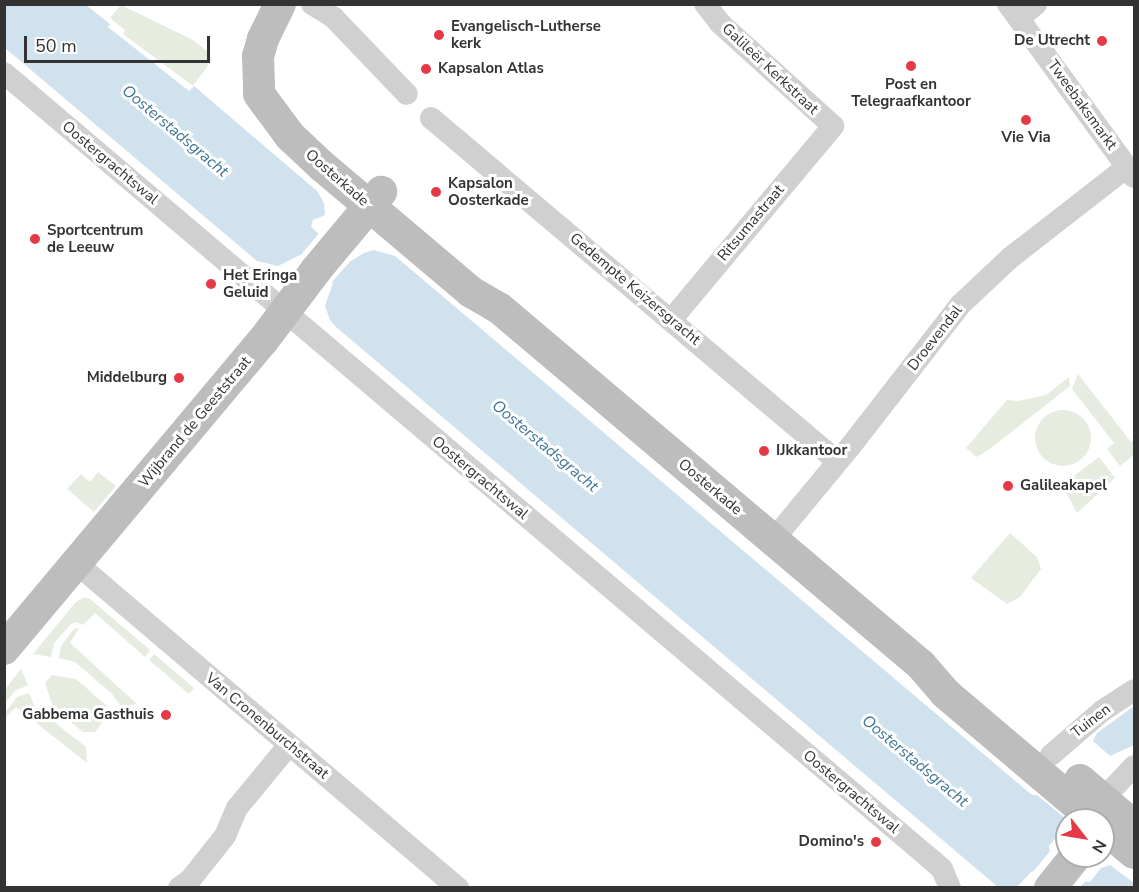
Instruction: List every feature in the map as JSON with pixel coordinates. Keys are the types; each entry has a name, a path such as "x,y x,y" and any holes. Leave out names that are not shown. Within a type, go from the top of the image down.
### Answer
{"main road":[{"name":"Oosterkade","path":"280,4 263,39 258,64 259,94 276,120 322,166 375,199 471,292 499,308 921,665 945,693 1099,808"},
{"name":"Wijbrand de Geeststraat","path":"4,649 262,342 316,270 375,199"},
{"name":"Oosterkade","path":"921,665 953,684 1051,755 1102,808"},
{"path":"1115,824 1134,853"},
{"path":"1050,888 1066,868"}],"street":[{"path":"312,4 334,18 407,94"},
{"name":"Galileër Kerkstraat","path":"710,6 720,23 833,126"},
{"name":"Tweebaksmarkt","path":"1021,9 1131,172"},
{"name":"Oostergrachtswal","path":"4,73 933,861 947,879 950,888"},
{"name":"Gedempte Keizersgracht","path":"431,117 837,461"},
{"name":"Ritsumastraat","path":"671,320 833,126"},
{"name":"Droevendal","path":"773,540 960,305 1010,258 1131,172"},
{"name":"Van Cronenburchstraat","path":"76,563 458,888"},
{"name":"Tuinen","path":"1051,755 1102,711 1134,690"},
{"path":"189,885 225,836 237,808 289,745"},
{"path":"1114,808 1134,766"}],"shaded area":[{"path":"121,5 193,40 208,52 212,60 193,86 123,34 125,30 110,18"},
{"path":"1078,374 1131,442 1134,439 1134,455 1120,466 1107,449 1114,443 1072,389"},
{"path":"1069,377 1070,386 991,448 977,457 966,448 1007,400 1018,401 1046,395"},
{"path":"1063,410 1074,412 1083,418 1089,427 1091,438 1089,449 1083,458 1074,464 1063,466 1052,464 1043,458 1037,449 1035,438 1037,427 1043,418 1052,412"},
{"path":"1099,457 1115,478 1077,513 1062,485"},
{"path":"98,472 116,486 94,512 67,489 81,474 90,482"},
{"path":"1010,533 1037,557 1041,569 1020,597 1007,604 971,578"},
{"path":"84,597 90,599 150,650 145,657 95,613 83,625 77,622 71,624 54,643 51,657 33,654 75,603"},
{"path":"79,628 70,643 137,704 121,706 112,694 75,662 59,658 61,646 74,629"},
{"path":"154,654 194,688 189,694 149,660"},
{"path":"21,669 28,685 15,691 5,703 5,689"},
{"path":"52,675 76,679 106,705 108,715 95,732 83,732 53,707 45,683"},
{"path":"29,693 35,707 86,747 87,763 16,707 5,718 5,713 17,697"}],"water":[{"name":"Oosterstadsgracht","path":"4,5 86,5 110,24 108,27 189,91 194,86 317,191 324,203 325,215 313,220 311,227 351,261 374,250 395,256 1032,795 1037,795 1055,810 1055,839 1049,846 1050,852 1055,856 1055,868 1070,868 1090,882 1101,868 1114,868 1134,883 1134,887 1052,887 1032,871 1017,887 998,887 336,327 330,320 325,306 333,283 300,255 278,266 257,261 5,48"},
{"path":"1134,706 1134,745 1110,756 1093,741 1097,733"}],"pier":[{"path":"321,231 351,258 354,257 331,283 300,256"},
{"path":"1052,849 1055,852 1055,868 1075,868 1088,879 1080,887 1048,888 1031,874"}],"place":[{"name":"Evangelisch-Lutherse kerk","path":"439,35"},
{"name":"De Utrecht","path":"1102,41"},
{"name":"Post en Telegraafkantoor","path":"911,66"},
{"name":"Kapsalon Atlas","path":"426,69"},
{"name":"Vie Via","path":"1026,120"},
{"name":"Kapsalon Oosterkade","path":"436,192"},
{"name":"Sportcentrum de Leeuw","path":"35,239"},
{"name":"Het Eringa Geluid","path":"211,284"},
{"name":"Middelburg","path":"179,378"},
{"name":"IJkkantoor","path":"764,451"},
{"name":"Galileakapel","path":"1008,486"},
{"name":"Gabbema Gasthuis","path":"166,715"},
{"name":"Domino's","path":"876,842"}]}
